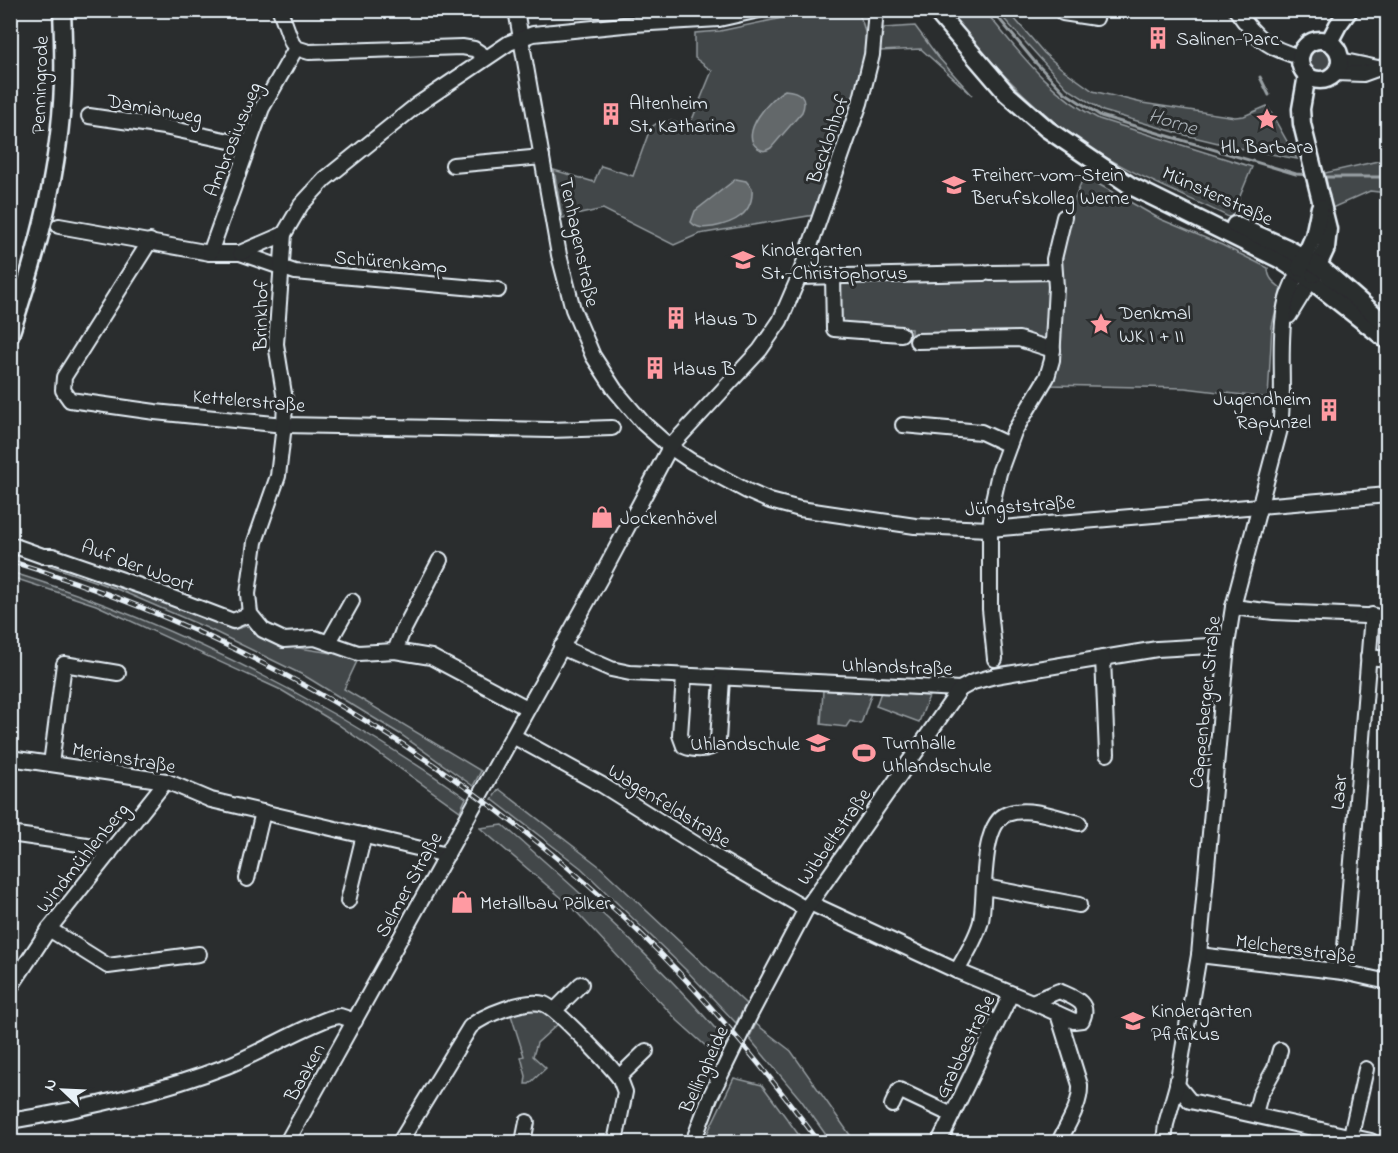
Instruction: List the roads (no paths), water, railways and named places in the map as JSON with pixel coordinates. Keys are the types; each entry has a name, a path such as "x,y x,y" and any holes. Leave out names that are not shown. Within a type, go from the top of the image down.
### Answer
{"main road":[{"name":"Penningrode","path":"10,335 30,276 51,185 59,136 63,84 62,10"},
{"name":"Münsterstraße","path":"935,10 1007,94 1047,129 1098,165 1131,186 1279,259 1308,269"},
{"path":"1329,42 1349,10"},
{"path":"1308,269 1319,196 1305,133 1315,91 1326,72 1337,49 1329,42 1317,40 1311,42 1302,51 1300,64 1326,72"},
{"path":"1308,269 1388,326"},
{"path":"1308,269 1388,340"}],"street":[{"path":"186,10 202,10"},
{"path":"280,10 292,43 296,48 309,52 462,47 474,49 486,57"},
{"name":"Tenhagenstraße","path":"516,10 565,282 585,341 621,398 643,423 670,447"},
{"path":"521,37 634,24 720,18 759,10"},
{"name":"Becklohhof","path":"670,447 759,350 780,321 799,277 864,92 872,55 876,10"},
{"path":"1063,13 1096,18 1099,10"},
{"path":"1236,10 1248,27 1271,47 1300,57"},
{"name":"Brinkhof","path":"250,614 248,594 255,542 278,476 284,425 285,400 276,344 284,234 301,205 325,179 417,105 486,57 521,37"},
{"name":"Ambrosiusweg","path":"210,253 266,100 296,48"},
{"path":"1326,72 1363,74 1383,67"},
{"name":"Damianweg","path":"89,116 164,127 248,145"},
{"name":"Tenhagenstraße","path":"453,165 542,158"},
{"path":"995,659 990,609 990,528 999,473 1008,445 1024,413 1047,377 1053,350 1054,258 1064,217"},
{"path":"58,226 210,253 240,253 281,268"},
{"path":"240,253 284,234"},
{"name":"Kettelerstraße","path":"150,241 64,377 63,387 67,397 73,401 284,425 550,430 612,428"},
{"name":"Schürenkamp","path":"281,268 295,272 498,290"},
{"name":"Cappenberger Straße","path":"1164,1143 1166,1124 1177,1085 1200,955 1227,645 1233,607 1280,429 1282,341 1286,305 1308,269"},
{"path":"799,277 1054,272"},
{"path":"832,276 834,329 901,334"},
{"path":"917,341 1019,339 1053,350"},
{"path":"903,425 981,432 1008,445"},
{"name":"Jüngststraße","path":"670,447 747,491 770,501 800,509 915,526 958,529 1388,495"},
{"name":"Selmer Straße","path":"355,1021 602,575 670,447"},
{"name":"Auf der Woort","path":"12,545 149,588 233,621 250,614"},
{"path":"395,651 440,560"},
{"path":"329,642 352,601"},
{"path":"1233,607 1274,612 1388,617"},
{"path":"250,614 263,630 284,640 315,638 358,653 395,651 431,657 527,708"},
{"name":"Laar","path":"1343,972 1372,615"},
{"name":"Uhlandstraße","path":"561,647 611,669 630,674 960,689 973,682 995,676 1103,658 1158,649 1227,645"},
{"path":"1368,657 1388,659"},
{"path":"1103,658 1107,754"},
{"path":"51,764 64,664 118,673"},
{"path":"684,677 680,735 684,746 689,748 707,748 716,744 718,740 722,679"},
{"name":"Wibbeltstraße","path":"751,1012 808,906 960,689"},
{"name":"Wagenfeldstraße","path":"513,736 602,785 721,860 808,906 1058,1014"},
{"name":"Merianstraße","path":"10,758 166,781 211,800 447,855"},
{"name":"Windmühlenberg","path":"10,988 49,929 166,781"},
{"path":"957,971 980,924 987,851 995,824 1005,815 1025,811 1079,823"},
{"path":"247,879 263,812"},
{"path":"10,834 94,846 109,854"},
{"path":"348,901 364,835"},
{"path":"985,887 1079,905"},
{"path":"49,929 108,966 199,954"},
{"name":"Melchersstraße","path":"1200,955 1343,972 1388,982"},
{"path":"555,1010 581,984"},
{"path":"1032,1002 1059,991 1080,1001 1085,1010 1082,1020 1078,1021 1058,1014"},
{"name":"Grabbestraße","path":"939,1143 1011,994"},
{"path":"400,1143 463,1038 477,1021 484,1016 532,1003 543,1004 555,1010 619,1077 625,1092 619,1142"},
{"name":"Bellingheide","path":"693,1143 710,1097 751,1012"},
{"path":"1058,1014 1080,1085 1078,1102 1059,1143"},
{"path":"10,1120 104,1104 166,1088 228,1065 330,1018 340,1016 355,1021"},
{"name":"Baaken","path":"287,1143 355,1021"},
{"path":"1256,1114 1260,1095 1275,1068 1280,1050"},
{"path":"619,1077 646,1051"},
{"path":"1351,1136 1366,1069"},
{"path":"1177,1085 1190,1101 1256,1114 1318,1136 1351,1136 1371,1141"},
{"name":"Grabbestraße","path":"892,1105 899,1090 952,1115"},
{"path":"523,1143 527,1122"}],"waterway":[{"name":"Horne","path":"992,10 1034,61 1064,92 1101,116 1296,174 1310,175"},
{"path":"1260,77 1269,95"},
{"name":"Horne","path":"1322,177 1388,177"}],"railway":[{"path":"10,561 101,592 190,628 277,670 361,718 442,770 519,827 593,889 662,955 744,1046 819,1142"}],"place":[{"name":"Salinen-Parc","path":"1158,38"},
{"name":"Altenheim St. Katharina","path":"611,114"},
{"name":"Hl. Barbara","path":"1267,119"},
{"name":"Freiherr-vom-Stein Berufskolleg Werne","path":"954,185"},
{"name":"Kindergarten St.-Christophorus","path":"743,260"},
{"name":"Haus D","path":"676,318"},
{"name":"Denkmal WK I + II","path":"1101,324"},
{"name":"Haus B","path":"655,368"},
{"name":"Jugendheim Rapunzel","path":"1329,410"},
{"name":"Jockenhövel","path":"602,517"},
{"name":"Uhlandschule","path":"818,743"},
{"name":"Turnhalle Uhlandschule","path":"864,753"},
{"name":"Metallbau Pölker","path":"462,902"},
{"name":"Kindergarten Pfiffikus","path":"1133,1021"}]}
